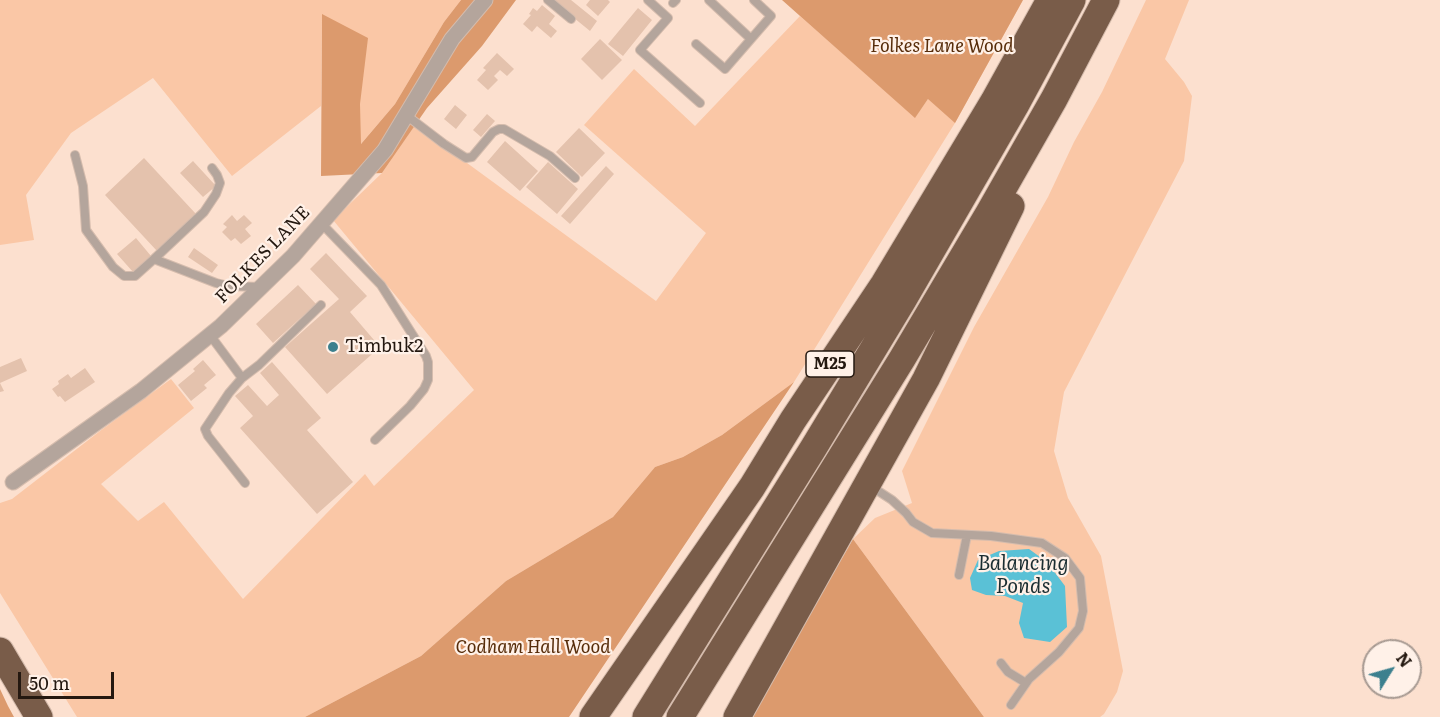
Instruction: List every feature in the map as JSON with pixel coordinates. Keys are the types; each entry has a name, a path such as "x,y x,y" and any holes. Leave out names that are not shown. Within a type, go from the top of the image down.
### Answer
{"highway":[{"name":"M25","path":"593,717 752,487 793,420 884,284 994,101 1050,0"},
{"name":"M25","path":"646,717 903,300 1015,106 1072,0"},
{"path":"680,717 902,359 989,213 1054,99 1106,0"},
{"path":"737,717 926,379 1008,213 1054,99"},
{"path":"0,651 39,717"}],"street":[{"name":"FOLKES LANE","path":"13,482 141,391 210,335 293,256 386,150 452,39 485,0"}],"lane":[{"path":"548,0 571,19"},
{"path":"648,0 668,18 640,51 700,103"},
{"path":"709,0 751,39"},
{"path":"696,44 725,69 771,16 754,0"},
{"path":"406,115 466,158 472,157 493,132 504,129 550,156 575,178"},
{"path":"75,155 83,186 86,230 113,267 124,276 135,276 204,212 216,194 220,183 212,168"},
{"path":"321,223 381,285 428,362 428,380 424,389 375,440"},
{"path":"154,259 216,284 261,287"},
{"path":"245,483 205,429 242,378 259,365 321,305"},
{"path":"210,335 242,378"},
{"path":"867,484 892,500 913,522 932,533 990,536 1042,543 1065,558 1080,578 1083,611 1079,628 1059,652 1026,683 1011,705"},
{"path":"959,575 967,535"},
{"path":"1001,663 1008,672 1026,683"}],"shaded area":[{"path":"0,0 461,0 444,22 395,104 360,145 360,104 322,15 321,106 232,176 153,78 71,133 26,195 34,240 0,245"},
{"path":"1023,0 955,123 794,382 722,435 683,457 655,467 613,517 506,581 421,656 305,717 77,717 0,593 0,503 12,499 171,379 194,408 101,484 138,521 164,502 243,599 365,474 374,486 474,390 333,220 382,173 415,125 656,301 706,233 584,125 634,69 695,126 800,16 915,117 928,99"},
{"path":"1146,0 1189,0 1165,59 1192,96 1184,161 1064,392 1054,451 1068,498 1101,556 1123,671 1117,692 1100,717 984,717 853,539 875,518 912,503 902,471 974,327 1048,197"}],"green space":[{"path":"461,0 516,0 482,46 427,108 382,173 321,176 322,14 368,38 360,104 361,144 395,104 444,22"},
{"name":"Folkes Lane Wood","path":"782,0 1023,0 955,123 928,99 915,118"},
{"name":"Codham Hall Wood","path":"794,382 569,717 305,717 421,656 506,581 613,517 655,467 683,457 722,435"},
{"path":"853,539 984,717 751,717"},
{"path":"0,689 8,706 14,717 0,717"}],"water":[{"name":"Balancing Ponds","path":"1029,549 1047,562 1065,586 1067,627 1050,642 1024,638 1019,623 1023,603 1005,596 986,595 972,590 970,578 978,560 999,551"}],"building":[{"path":"552,0 571,0 597,21 590,31"},
{"path":"590,0 610,2 598,16 586,5"},
{"path":"542,5 555,16 549,24 557,31 551,38 537,26 532,32 523,24 531,15 529,14 533,8 537,11"},
{"path":"638,8 652,20 623,56 608,44"},
{"path":"600,39 622,60 602,80 581,59"},
{"path":"497,53 514,69 507,76 500,70 494,76 498,80 488,90 477,80 486,70 483,68"},
{"path":"455,105 467,115 456,129 444,119"},
{"path":"487,114 495,121 481,137 473,130"},
{"path":"579,128 605,153 582,177 556,152"},
{"path":"505,141 538,171 520,191 487,162"},
{"path":"144,158 196,214 157,251 105,195"},
{"path":"193,161 216,186 203,197 180,173"},
{"path":"548,162 578,189 557,214 526,187"},
{"path":"606,166 614,174 570,224 561,216"},
{"path":"232,215 237,221 244,215 252,223 245,229 251,236 241,244 235,238 231,241 222,232 227,227 223,224"},
{"path":"136,238 151,256 133,272 117,254"},
{"path":"194,248 218,265 212,273 188,257"},
{"name":"Timbuk2","path":"326,253 367,296 350,312 380,347 327,394 285,347 339,299 310,269"},
{"path":"298,285 316,304 273,343 256,324"},
{"path":"21,358 27,371 0,383 0,367"},
{"path":"203,360 216,375 204,385 207,388 191,401 178,385 195,371 193,369"},
{"path":"272,362 321,418 307,430 353,482 317,514 240,428 253,416 235,396 248,385 267,406 279,395 260,373"},
{"path":"85,368 95,382 65,402 60,396 58,397 52,389 59,384 58,381 68,374 71,378"}],"place":[{"name":"Timbuk2","path":"333,347"}]}
